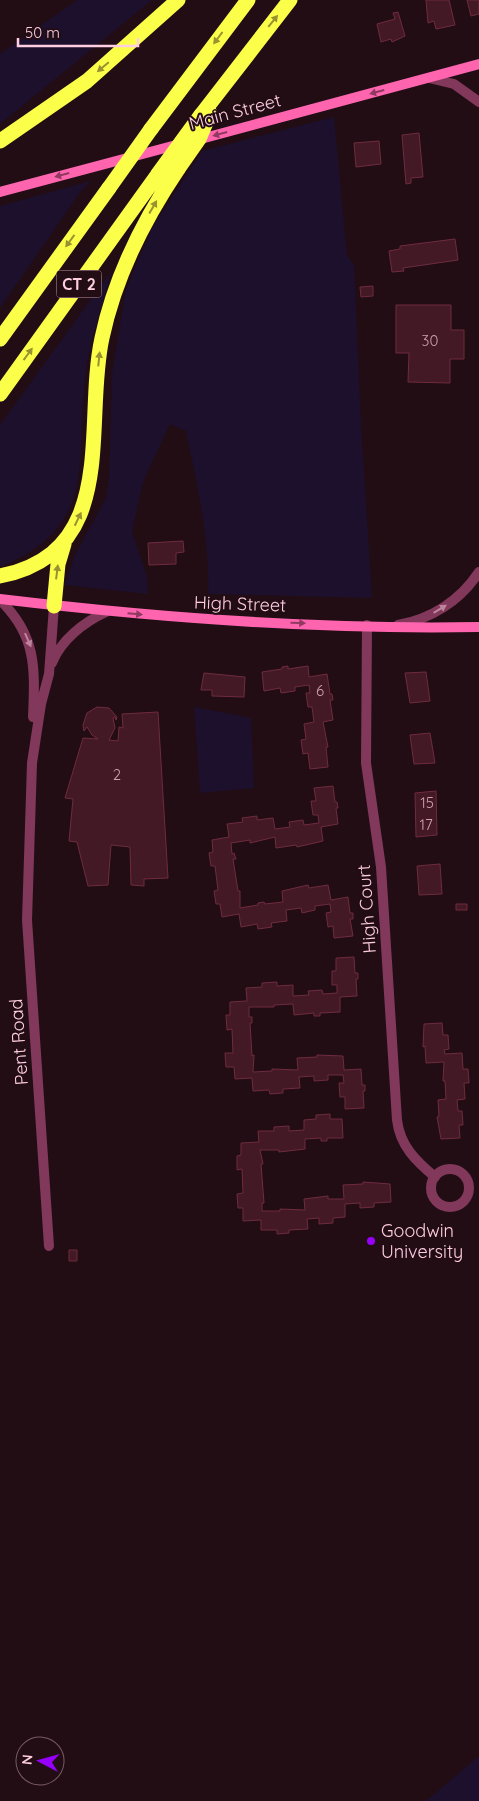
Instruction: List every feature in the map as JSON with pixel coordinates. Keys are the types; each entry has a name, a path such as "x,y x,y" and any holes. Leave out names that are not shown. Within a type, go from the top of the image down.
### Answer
{"highway":[{"path":"0,141 87,81 178,0"},
{"name":"CT 2","path":"0,339 151,128 248,0"},
{"name":"CT 2","path":"0,394 158,174 206,114 217,93 290,0"},
{"path":"54,606 58,564 66,539 81,514 90,485 98,362 107,317 137,238 154,205 199,139 206,114"},
{"path":"0,576 35,564 52,553 66,539"}],"main road":[{"name":"Main Street","path":"0,192 479,64"},
{"name":"High Street","path":"0,600 106,612 204,619 367,626 479,627"}],"street":[{"path":"424,79 437,78 450,82 463,89 479,102"},
{"path":"394,626 416,621 444,607 467,588 479,572"},
{"name":"Pent Road","path":"0,600 17,620 31,647 33,657 34,684 27,920 49,1246"},
{"name":"Pent Road","path":"49,674 54,606"},
{"name":"Pent Road","path":"31,776 38,718 53,660 71,636 85,624 106,612"},
{"name":"High Court","path":"367,626 366,763 381,873 397,1122 400,1136 408,1150 435,1177"}],"shaded area":[{"path":"77,0 152,0 0,124 0,54"},
{"path":"334,117 347,255 354,265 361,423 372,598 208,594 205,532 186,431 170,424 143,482 132,532 147,577 148,594 64,585 76,553 106,498 109,477 112,373 126,289 152,228 202,151"},
{"path":"91,181 81,191 0,308 0,206"},
{"path":"112,270 88,358 77,486 69,510 55,531 32,550 0,567 0,425"},
{"path":"194,707 251,718 254,788 200,793"},
{"path":"479,1756 479,1801 426,1801"}],"building":[{"path":"426,0 449,0 455,25 436,29 434,21 428,23"},
{"path":"467,0 479,0 479,14 471,16"},
{"path":"398,12 405,36 392,42 391,39 381,42 377,24 395,19 393,13"},
{"path":"419,133 423,177 411,178 411,183 406,184 402,135"},
{"path":"379,141 381,164 356,167 354,143"},
{"path":"455,239 458,260 403,268 404,271 392,272 389,251 400,249 400,246"},
{"path":"373,286 373,296 361,297 360,287"},
{"path":"396,305 451,305 451,330 464,330 464,359 450,359 450,383 408,382 409,353 396,353"},
{"path":"183,541 184,552 176,553 176,564 149,565 148,543"},
{"path":"288,666 288,669 308,666 309,677 327,674 330,694 332,694 333,700 330,700 333,720 323,722 328,747 326,747 328,767 310,769 308,753 303,754 301,740 306,739 304,724 314,722 312,707 308,707 306,693 310,693 309,685 295,687 295,691 281,693 280,688 264,691 262,672 282,669 282,667"},
{"path":"426,672 430,701 410,703 405,673"},
{"path":"204,673 245,677 244,697 212,696 212,690 201,690"},
{"path":"97,707 109,708 117,717 116,720 115,717 113,718 115,728 109,740 118,741 119,727 123,728 122,714 158,712 168,878 144,879 144,886 131,885 130,847 111,845 108,885 88,886 77,842 69,841 73,799 65,798 83,738 98,739 92,735 87,727 84,731 83,725 87,713"},
{"path":"430,733 435,763 414,764 410,735"},
{"path":"333,786 335,802 337,802 338,808 336,808 338,824 321,827 323,841 297,847 296,845 276,848 275,837 250,843 250,840 231,843 232,854 234,853 236,859 233,859 238,891 240,891 240,908 264,902 265,904 283,902 282,891 308,885 309,888 328,885 331,900 348,897 350,913 353,913 353,919 350,919 353,936 334,938 333,926 328,927 326,913 331,912 330,904 315,906 315,910 302,913 301,908 286,910 287,921 271,923 272,927 258,929 257,924 241,927 239,914 222,917 220,904 216,904 214,891 218,890 215,866 211,866 209,853 213,852 212,840 229,837 227,824 243,822 242,818 257,816 257,820 273,818 275,829 290,827 289,822 303,820 304,825 319,823 318,815 313,815 311,801 316,801 314,788"},
{"path":"436,791 437,835 416,837 415,793"},
{"path":"440,864 442,894 419,895 417,866"},
{"path":"456,904 467,904 467,910 456,910"},
{"path":"354,957 355,973 358,973 358,979 356,979 357,996 340,997 340,1012 320,1013 320,1016 314,1016 314,1013 294,1015 293,1004 274,1005 274,1007 249,1007 249,1017 252,1017 252,1023 250,1023 252,1056 254,1055 253,1072 272,1071 272,1069 298,1070 297,1058 317,1057 317,1055 343,1056 344,1070 361,1069 362,1085 365,1085 365,1091 363,1091 364,1108 345,1109 345,1097 340,1097 339,1083 344,1083 343,1075 328,1075 328,1080 314,1081 314,1076 299,1077 300,1088 283,1089 283,1093 270,1094 269,1090 253,1091 252,1078 235,1079 234,1067 226,1067 225,1053 233,1053 232,1029 227,1030 226,1015 230,1015 230,1002 247,1001 246,988 262,987 262,983 277,982 277,986 293,985 293,996 309,995 308,991 322,990 323,994 337,993 337,985 332,985 332,971 336,971 336,958"},
{"path":"442,1023 443,1035 448,1035 449,1049 444,1050 445,1054 462,1053 463,1069 468,1069 469,1083 464,1083 465,1099 457,1100 458,1111 462,1111 463,1125 459,1125 460,1138 441,1139 437,1117 439,1116 438,1100 446,1099 445,1081 443,1081 444,1062 426,1063 425,1046 423,1047 424,1024"},
{"path":"330,1114 330,1119 342,1119 343,1138 327,1138 327,1141 321,1141 321,1138 305,1139 305,1149 279,1152 279,1150 260,1150 263,1164 261,1164 264,1203 262,1203 262,1211 280,1211 280,1209 305,1210 304,1199 328,1196 328,1199 344,1199 343,1185 363,1184 363,1182 390,1184 391,1202 374,1203 374,1207 360,1208 360,1203 345,1204 345,1217 333,1218 333,1223 319,1224 319,1218 307,1219 308,1229 289,1230 289,1233 277,1234 277,1230 261,1230 261,1220 243,1221 243,1208 238,1208 237,1194 243,1193 242,1169 237,1170 237,1156 241,1155 241,1143 259,1142 258,1131 274,1131 274,1127 289,1126 289,1131 304,1130 304,1120 316,1119 316,1115"},
{"path":"69,1250 77,1250 77,1261 69,1261"}],"place":[{"name":"Goodwin University","path":"371,1241"}]}
